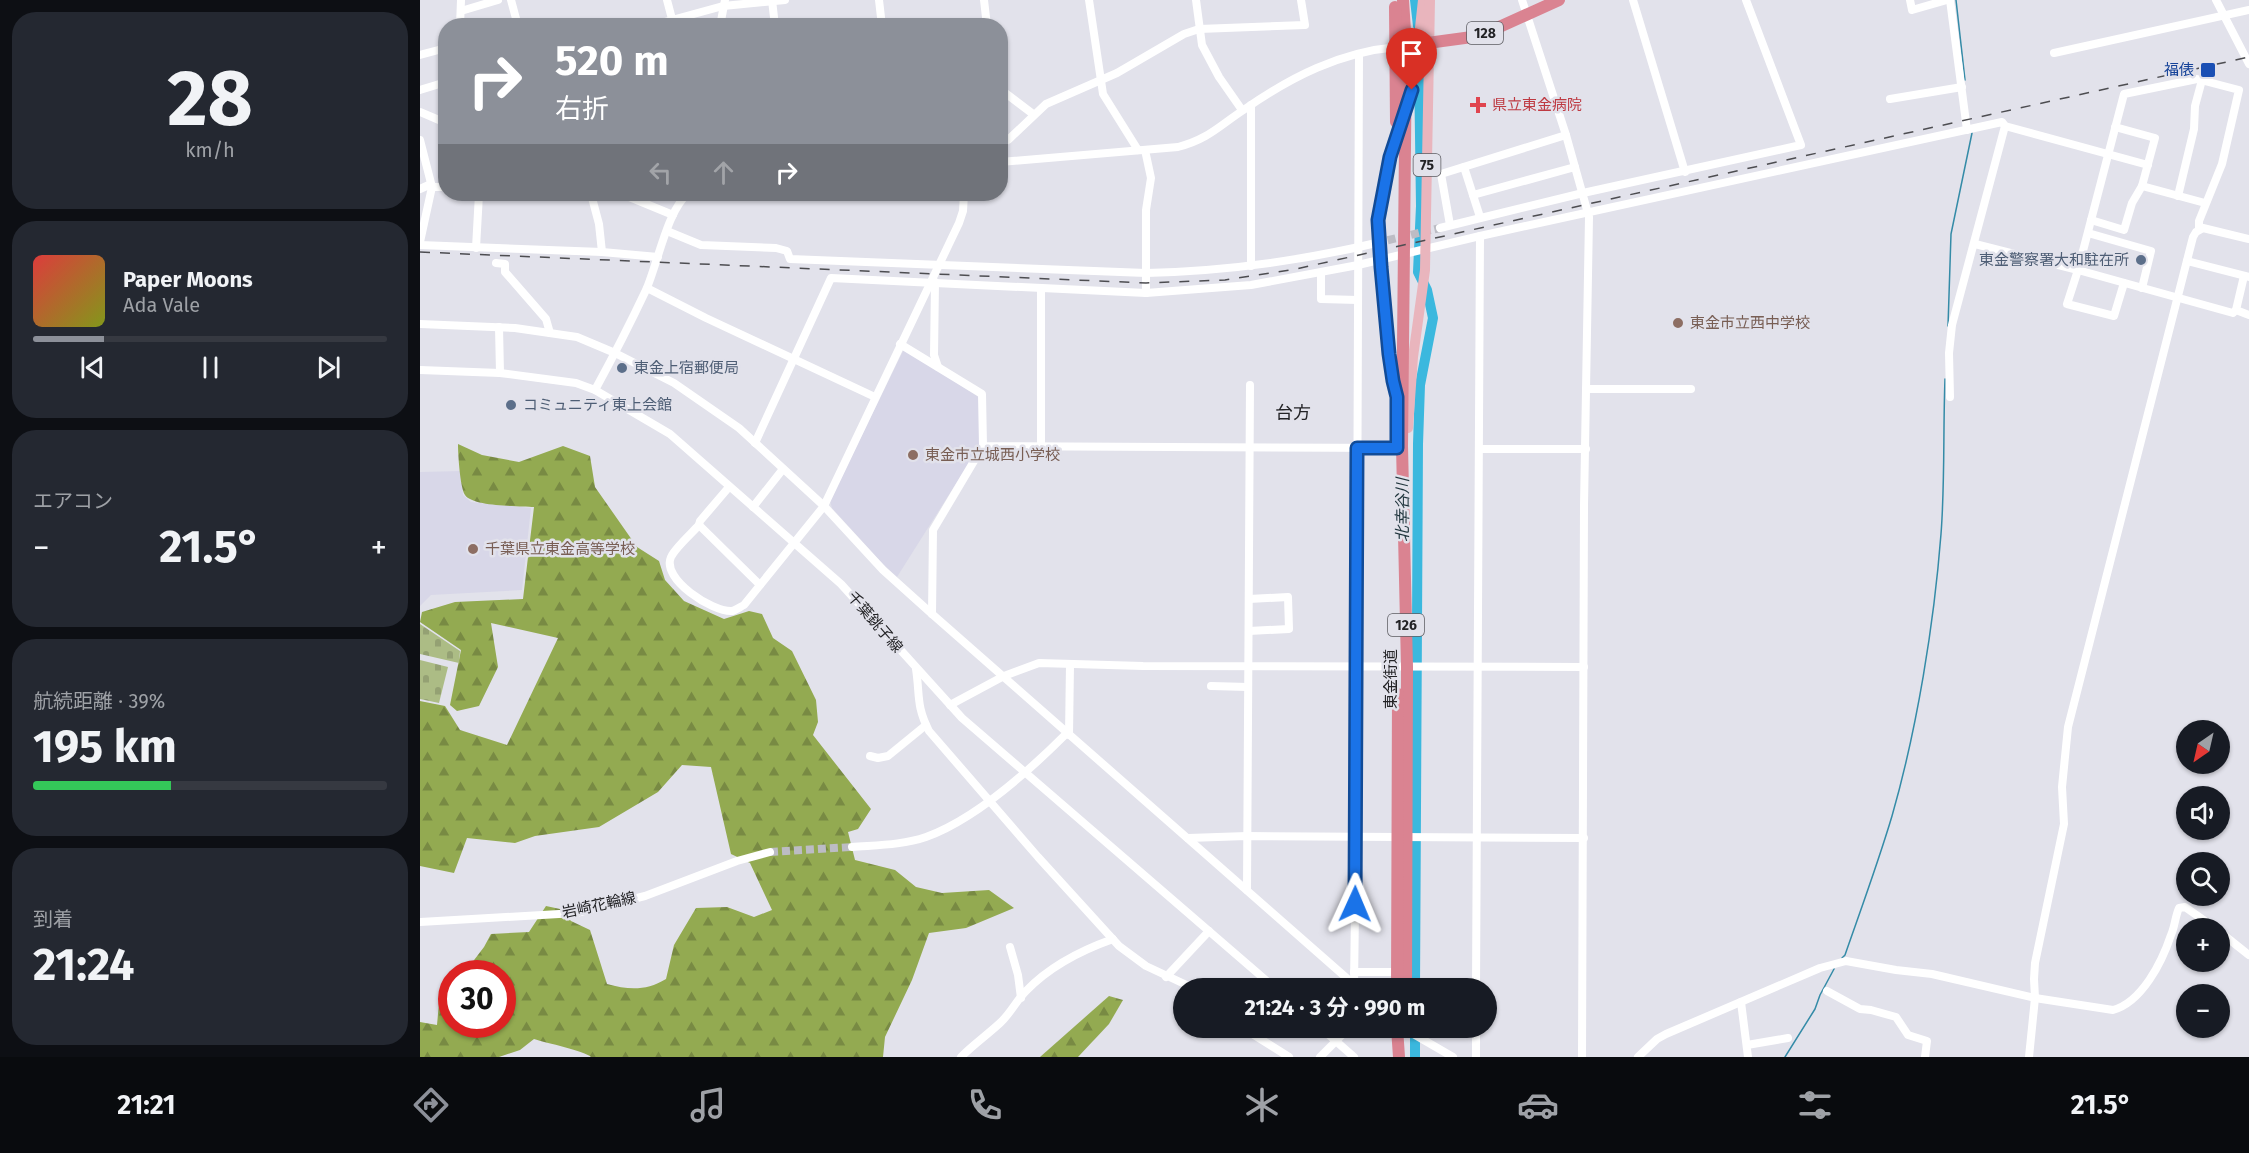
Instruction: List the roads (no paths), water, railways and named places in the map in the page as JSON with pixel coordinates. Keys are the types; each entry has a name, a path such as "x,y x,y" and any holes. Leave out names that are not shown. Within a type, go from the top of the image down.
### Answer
{"highway":[{"name":"126","path":"1395,0 1401,47"},
{"name":"126","path":"1401,47 1403,0"},
{"name":"128","path":"1401,47 1486,33 1559,0"},
{"name":"東金街道","path":"1397,978 1403,667 1401,47"},
{"name":"東金街道","path":"1400,263 1397,448 1403,667"},
{"name":"東金街道","path":"1401,837 1406,978"},
{"path":"1399,1057 1402,1038"},
{"path":"1404,1038 1406,1057"}],"main road":[{"name":"75","path":"1397,397 1392,372 1378,220 1390,157 1412,90 1418,58 1423,0"},
{"name":"75","path":"1403,528 1407,514 1407,438 1426,252 1430,0"}],"street":[{"path":"460,18 461,0"},
{"path":"460,11 498,0"},
{"path":"511,0 516,18"},
{"path":"667,0 672,18"},
{"path":"675,18 724,3 785,0"},
{"path":"879,0 881,18"},
{"path":"984,0 986,18"},
{"path":"1089,0 1103,94 1142,150 1151,178 1146,210 1148,235 1146,294"},
{"path":"1196,0 1202,45 1211,64 1242,110"},
{"path":"1008,139 1046,104 1117,73 1184,34 1199,29 1305,25 1301,0"},
{"path":"1522,0 1566,135 1587,213 1582,1057"},
{"path":"1633,0 1685,172"},
{"path":"1440,228 1583,193 1801,145 1746,0"},
{"path":"1910,0 1912,10 1949,0 1967,130"},
{"path":"2216,0 2249,64"},
{"path":"772,1 774,18"},
{"path":"721,18 724,3"},
{"path":"2054,53 2249,9"},
{"path":"1008,161 1178,147 1196,142 1242,110 1318,67 1336,59 1401,47"},
{"path":"420,55 438,50"},
{"path":"1355,978 1358,265 1360,247 1359,54"},
{"path":"2029,1057 2036,963 2064,824 2062,787 2068,727 2193,237 2199,229 2205,203 2223,164 2239,90 2197,79 2124,94 2067,304 2114,316 2124,283"},
{"path":"2178,196 2194,129 2195,105 2202,80"},
{"path":"420,90 438,84"},
{"path":"1890,99 1962,87"},
{"path":"1008,95 1033,114"},
{"path":"1251,105 1251,266"},
{"path":"420,112 438,120"},
{"path":"755,443 831,278 1146,294 1251,285 1358,265 1480,236 2002,122 2005,126 2148,165"},
{"path":"1950,397 1950,334 2005,126"},
{"path":"2091,220 2124,230 2132,202 2142,186 2155,138 2115,127"},
{"path":"1450,225 1441,174 1566,135"},
{"path":"420,140 431,185 420,244 602,252 658,257"},
{"path":"1464,167 1480,217"},
{"path":"1473,195 1575,167"},
{"path":"420,189 431,185 438,186"},
{"path":"2142,186 2205,203"},
{"path":"476,248 479,201"},
{"path":"593,201 599,224 602,252"},
{"path":"639,201 673,215"},
{"path":"595,390 647,288 673,215 682,201"},
{"path":"729,487 671,557 670,568 679,582 701,601 722,610 734,611 744,605 824,506 900,344 933,282 959,223 964,201"},
{"path":"2199,229 2249,239"},
{"path":"668,231 701,245 776,248 787,251 790,259 1146,273 1251,266 1376,243"},
{"path":"2088,233 2151,251 2142,288"},
{"path":"1476,978 1480,236"},
{"path":"1975,244 2233,313 2236,310 2246,277 2187,261"},
{"path":"496,263 505,264 505,272 546,319 550,333"},
{"path":"1321,273 1321,299 1358,300"},
{"path":"933,282 934,355 938,367"},
{"path":"647,288 875,398"},
{"path":"1041,288 1041,445"},
{"path":"2236,310 2249,315"},
{"path":"420,324 499,327 577,337 615,353 674,383 733,423 824,506 883,570 1346,978"},
{"path":"499,327 500,373"},
{"path":"900,344 982,394 983,446 933,530 932,614"},
{"name":"千葉銚子線","path":"420,370 500,373 576,383 595,390 670,434 795,542 853,596 950,705 1263,978"},
{"path":"1247,890 1250,385"},
{"path":"1586,389 1690,389"},
{"path":"983,446 1397,448"},
{"path":"1480,449 1586,449"},
{"path":"753,507 783,469"},
{"path":"699,525 760,585"},
{"path":"1249,598 1288,597 1289,629 1249,631"},
{"path":"950,705 1004,676 1039,663 1143,666 1584,667"},
{"path":"852,847 904,842 925,837 957,822 1027,773 1068,734 1070,664"},
{"path":"916,669 917,699 920,715 926,725 1038,857 1113,939 1131,956 1173,979"},
{"path":"1211,686 1248,687"},
{"path":"870,756 878,758 888,756 926,725"},
{"path":"1188,838 1247,836 1584,838"},
{"name":"岩崎花輪線","path":"420,922 576,913 645,896 737,861 770,852"},
{"path":"2176,918 2179,908 2185,907 2201,918"},
{"path":"1638,1057 1657,1039 1820,968 1845,961 1932,974 2035,998 2113,1010 2124,1007 2133,1000 2162,957 2176,920"},
{"path":"1166,976 1209,931"},
{"path":"961,1057 1000,1023 1041,979 1071,957 1113,939"},
{"path":"2230,940 2249,955"},
{"path":"1010,947 1018,975 1021,998"},
{"path":"1354,972 1391,972"},
{"path":"1827,991 1860,1009 1896,1017 1908,1035 1927,1041 1925,1057"},
{"path":"1741,1002 1748,1057"},
{"path":"1259,1038 1289,1057"},
{"path":"1334,1038 1354,1057"},
{"path":"1420,1038 1453,1057"},
{"path":"1476,1038 1476,1057"},
{"path":"1747,1045 1788,1038"},
{"path":"1320,1057 1337,1040"},
{"path":"1435,1047 1435,1057"}],"waterway":[{"name":"北幸谷川","path":"1415,0 1418,26"},
{"path":"1956,0 1965,80"},
{"name":"北幸谷川","path":"1415,978 1418,444 1420,385 1433,318 1427,290 1418,272 1421,206 1419,66"},
{"path":"1948,326 1951,234 1972,133"},
{"path":"1842,958 1845,955 1892,816 1917,712 1934,604 1941,534 1945,379"},
{"path":"1785,1057 1815,1009 1834,969"},
{"name":"北幸谷川","path":"1415,1038 1415,1057"}],"tunnel":[{"path":"1376,243 1440,228"},
{"path":"770,852 852,847"}],"railway":[{"path":"420,252 1146,283 1225,280 1296,269 2249,57"}],"place":[{"name":"福俵","path":"2208,70"},
{"name":"県立東金病院","path":"1478,105"},
{"name":"東金警察署大和駐在所","path":"2141,260"},
{"name":"東金市立西中学校","path":"1678,323"},
{"name":"東金上宿郵便局","path":"622,368"},
{"name":"コミュニティ東上会館","path":"511,405"},
{"name":"東金市立城西小学校","path":"913,455"},
{"name":"千葉県立東金高等学校","path":"473,549"}],"district":[{"name":"台方","path":"1293,413"}]}
